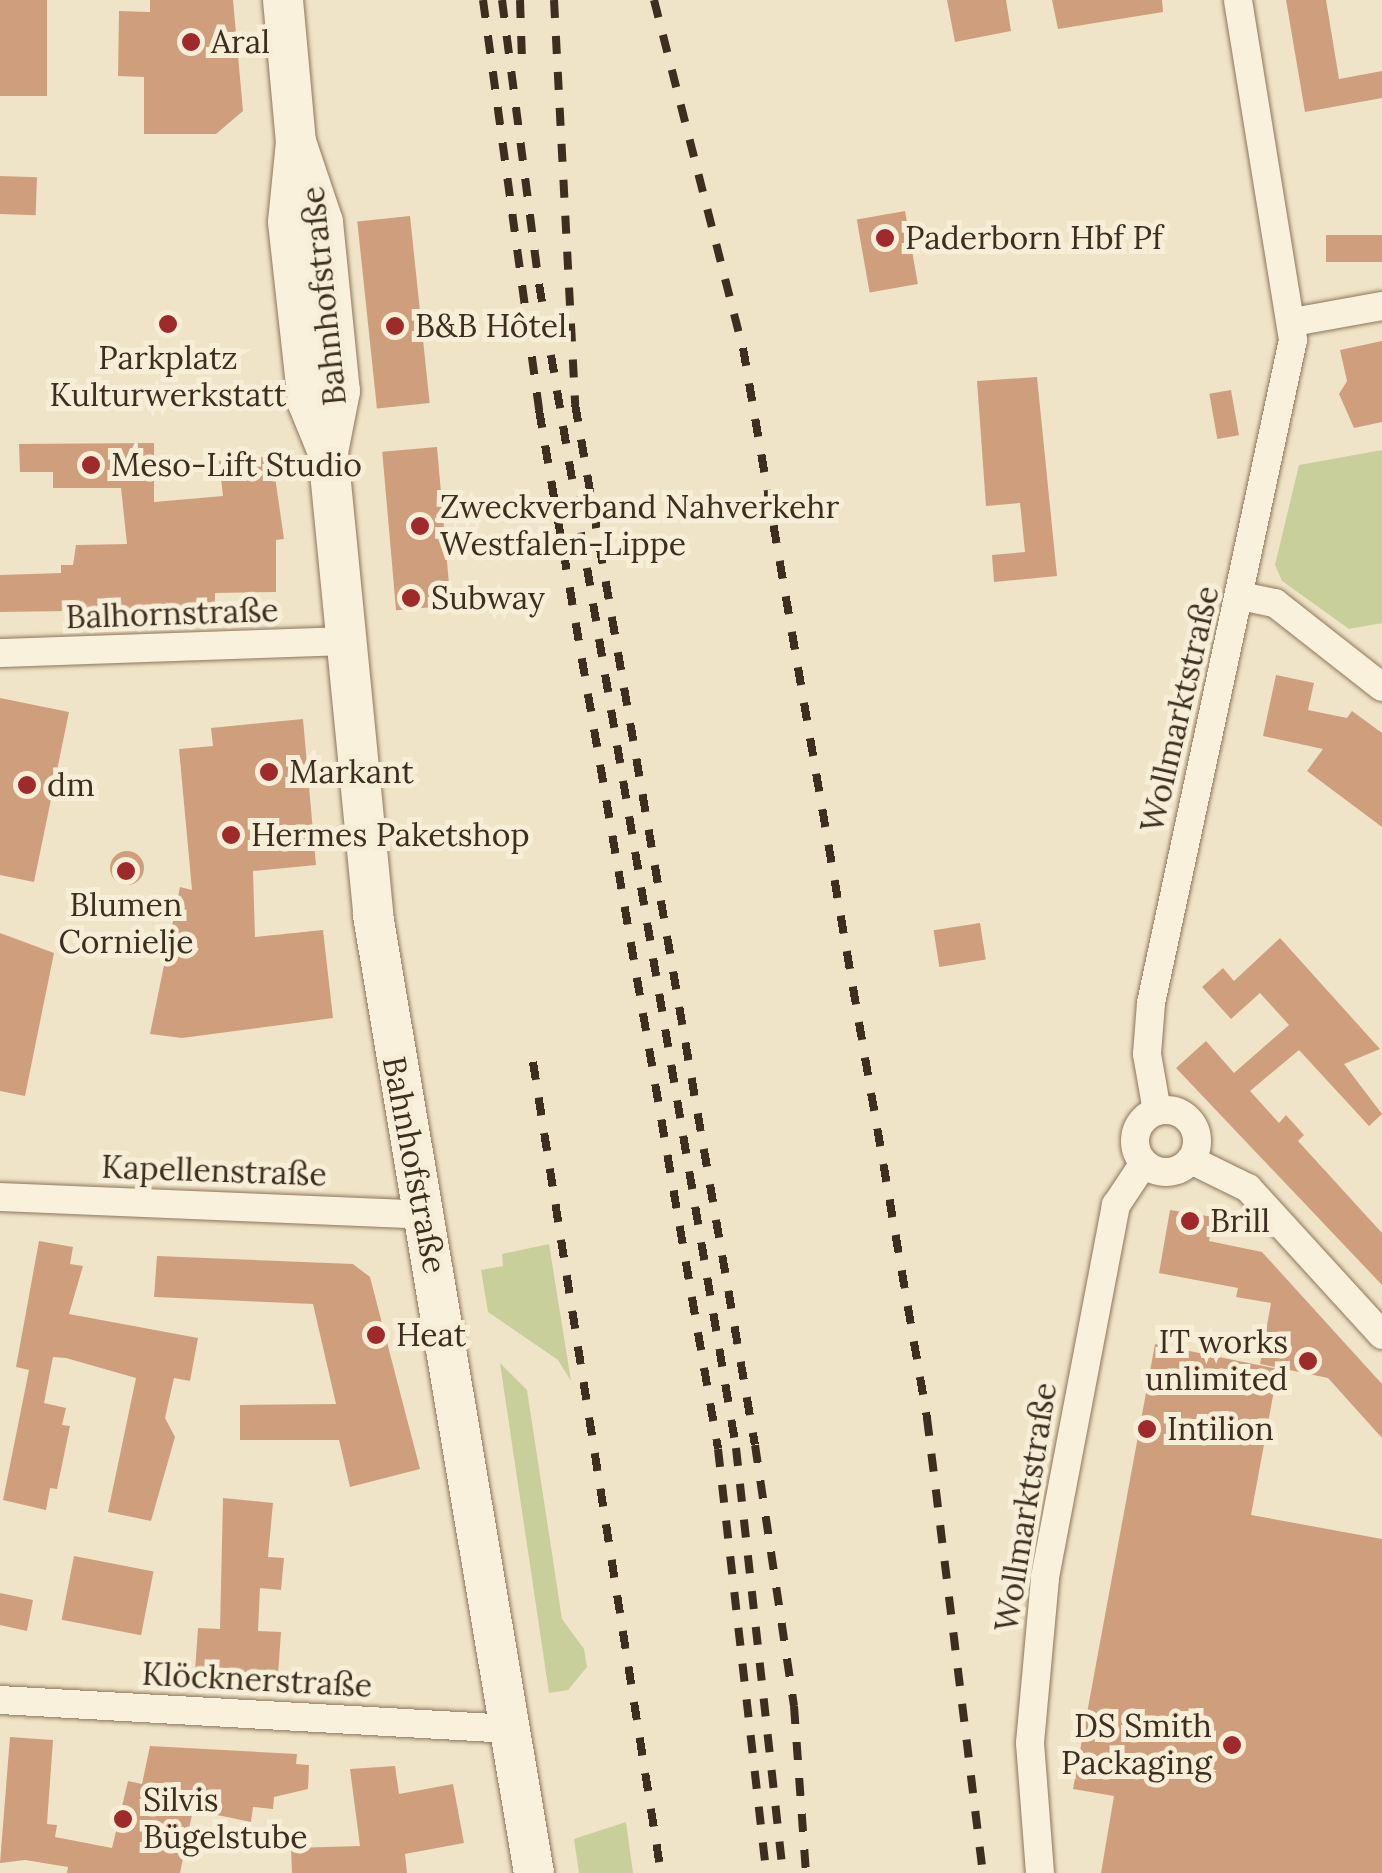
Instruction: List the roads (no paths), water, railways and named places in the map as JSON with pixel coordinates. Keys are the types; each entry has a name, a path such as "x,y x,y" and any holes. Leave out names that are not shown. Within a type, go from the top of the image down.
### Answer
{"main road":[{"name":"Bahnhofstraße","path":"283,0 296,142 288,222 308,403 328,452 372,915 534,1873"}],"street":[{"name":"Wollmarktstraße","path":"1157,1111 1149,1014 1241,596 1293,322 1238,0"},
{"path":"1293,322 1382,306"},
{"path":"1241,596 1275,603 1382,688"},
{"name":"Balhornstraße","path":"0,653 347,641"},
{"path":"1157,1111 1186,1117 1197,1145 1191,1160 1168,1172 1144,1163 1136,1134 1157,1111"},
{"path":"1191,1160 1248,1188 1382,1335"},
{"name":"Wollmarktstraße","path":"1040,1873 1030,1743 1046,1577 1116,1205 1144,1163"},
{"name":"Kapellenstraße","path":"0,1197 424,1215"},
{"name":"Klöcknerstraße","path":"0,1700 510,1729"}],"railway":[{"path":"483,0 539,410 718,1449 766,1873"},
{"path":"502,0 539,284 736,1448 783,1873"},
{"path":"520,0 522,60"},
{"path":"554,0 575,404 755,1445 794,1706 806,1873"},
{"path":"654,0 743,348 927,1418 983,1873"},
{"path":"533,1062 661,1873"}],"place":[{"name":"Aral","path":"191,42"},
{"name":"Paderborn Hbf Pf","path":"885,238"},
{"name":"Parkplatz Kulturwerkstatt","path":"168,324"},
{"name":"B&B Hôtel","path":"395,326"},
{"name":"Meso-Lift Studio","path":"91,465"},
{"name":"Zweckverband Nahverkehr Westfalen-Lippe","path":"420,526"},
{"name":"Subway","path":"411,598"},
{"name":"Markant","path":"269,772"},
{"name":"dm","path":"27,785"},
{"name":"Hermes Paketshop","path":"231,835"},
{"name":"Blumen Cornielje","path":"126,871"},
{"name":"Brill","path":"1190,1221"},
{"name":"Heat","path":"376,1335"},
{"name":"IT works unlimited","path":"1308,1361"},
{"name":"Intilion","path":"1147,1429"},
{"name":"DS Smith Packaging","path":"1232,1745"},
{"name":"Silvis Bügelstube","path":"123,1819"}]}
